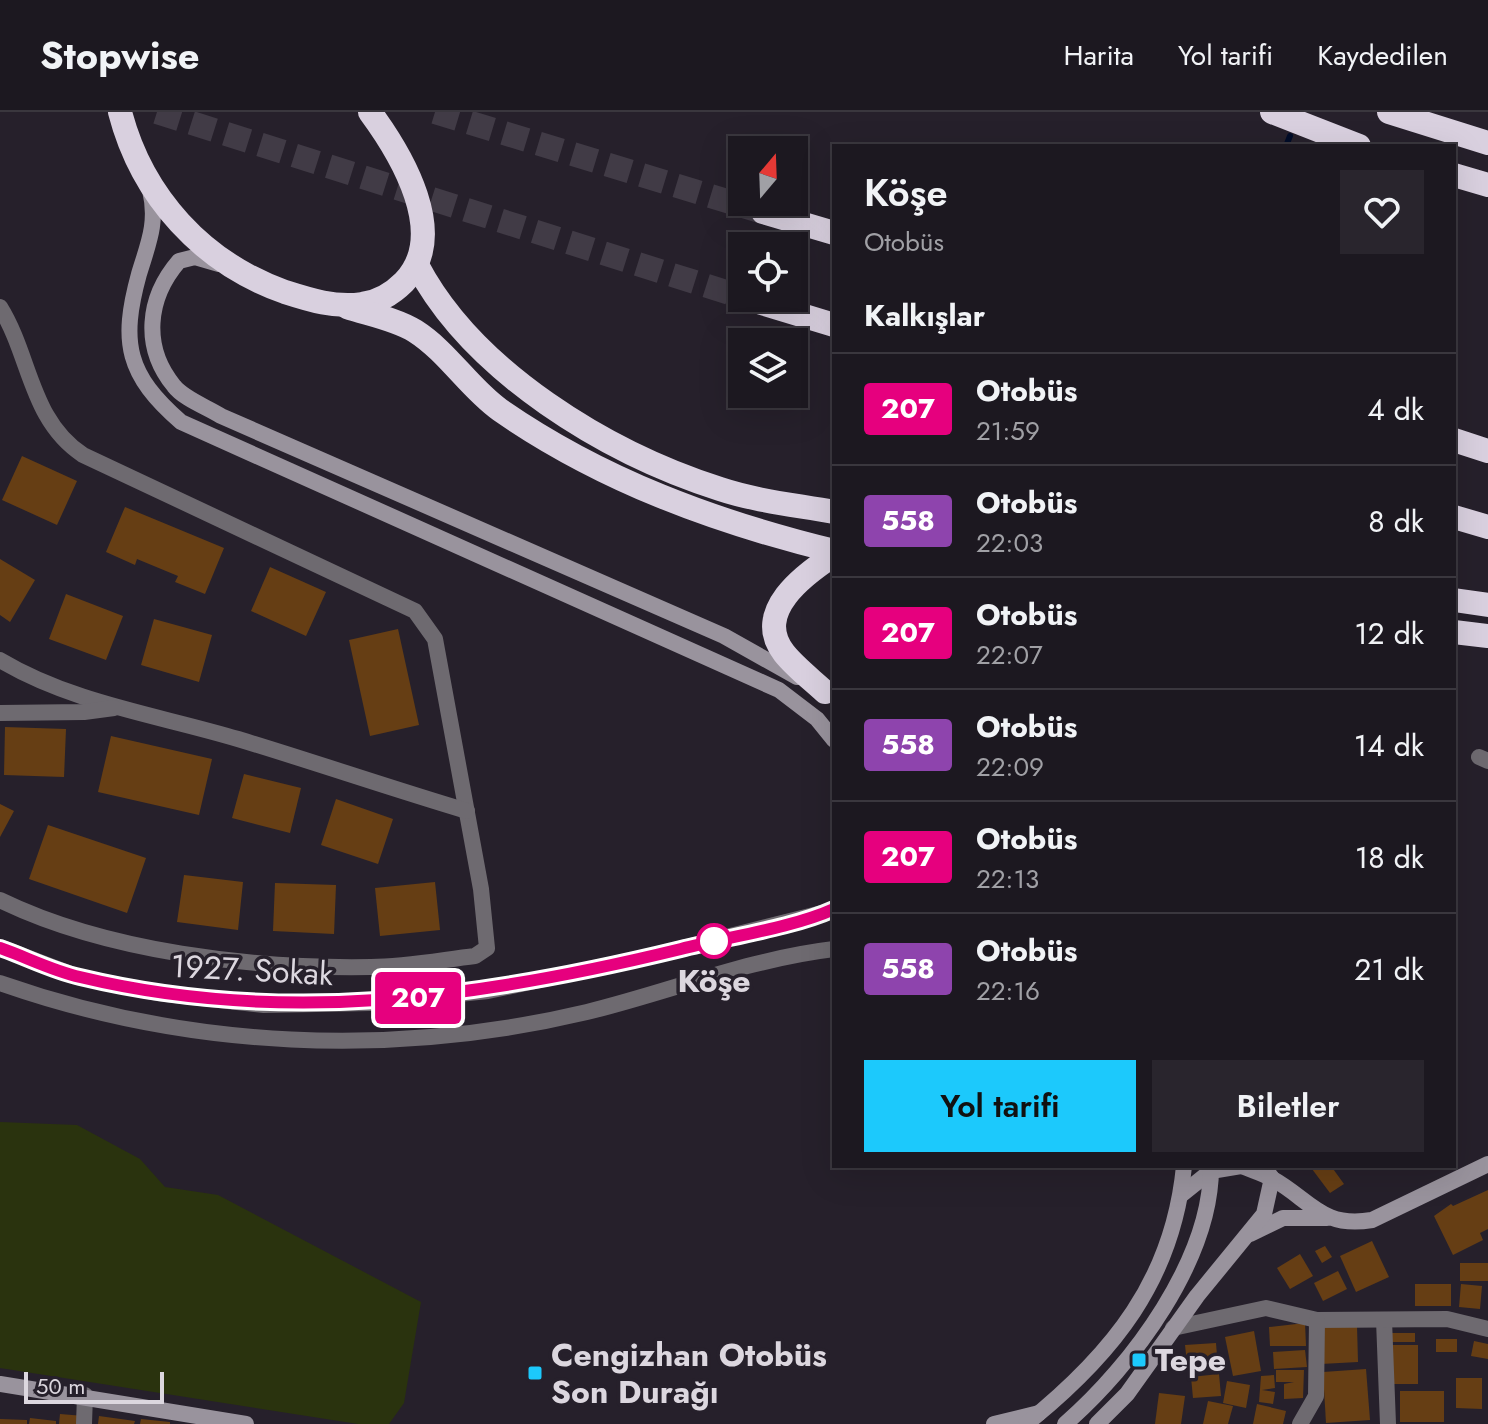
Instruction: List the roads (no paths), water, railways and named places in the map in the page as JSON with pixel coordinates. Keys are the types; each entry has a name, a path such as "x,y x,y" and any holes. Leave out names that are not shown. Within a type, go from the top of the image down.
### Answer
{"highway":[{"path":"120,112 133,150 147,177 187,232 237,271 313,302 341,305 413,330 498,408 576,457 656,496 747,530 832,552"},
{"path":"1272,112 1354,144"},
{"path":"1389,112 1488,143"},
{"path":"341,305 379,300 395,291 417,265 423,233 418,206 404,167 376,116"},
{"path":"1456,176 1488,185"},
{"path":"777,216 832,232"},
{"path":"417,265 457,326 497,364 550,404 628,452 720,489 832,512"},
{"path":"791,312 832,324"},
{"path":"1456,441 1488,451"},
{"path":"1456,518 1488,527"},
{"path":"829,697 782,651 775,619 786,594 806,573 832,554"},
{"path":"1456,600 1488,605"},
{"path":"1456,632 1488,636"}],"main road":[{"path":"147,177 154,227 139,275 130,340 134,368 153,397 181,422 779,690 817,719 832,738"},
{"path":"237,271 195,257 179,261 168,274 151,320 154,355 175,388 221,416 724,636 829,697"},
{"path":"1268,1172 1307,1206 1351,1224 1372,1220 1488,1164"},
{"path":"1026,1424 1085,1370 1140,1305 1165,1257 1181,1195 1184,1168"},
{"path":"1181,1195 1211,1168"},
{"path":"1065,1424 1126,1362 1161,1312 1191,1255 1211,1168"},
{"path":"1097,1424 1127,1394 1173,1328 1264,1214 1268,1172"},
{"path":"1245,1237 1283,1218 1330,1218"},
{"path":"1161,1312 1202,1277 1219,1268"},
{"path":"0,1384 85,1395 246,1424"},
{"path":"994,1424 1040,1413"}],"street":[{"path":"0,307 15,331 30,386 65,444 415,611 435,639 467,811 487,948 475,956 373,967 226,961 125,942 0,900"},
{"path":"0,660 26,676 116,707 236,739 467,811"},
{"path":"0,713 84,712 116,707"},
{"name":"1927. Sokak","path":"0,947 76,976 157,993 264,1005 370,1003 488,991 651,956 832,911"},
{"name":"1927. Sokak","path":"0,983 57,1003 148,1025 292,1041 379,1039 469,1035 588,1012 705,977 832,949"},
{"path":"1173,1328 1266,1308 1317,1320 1447,1319 1488,1329"},
{"path":"1300,1424 1316,1396 1317,1320"},
{"path":"1384,1320 1388,1424"},
{"path":"84,1424 85,1395"}],"waterway":[{"path":"1287,144 1290,136"}],"tunnel":[{"path":"157,112 728,293"},
{"path":"435,112 728,201"}],"place":[{"name":"Köşe","path":"714,941"},
{"name":"Tepe","path":"1139,1360"},
{"name":"Cengizhan Otobüs Son Durağı","path":"535,1373"}]}
